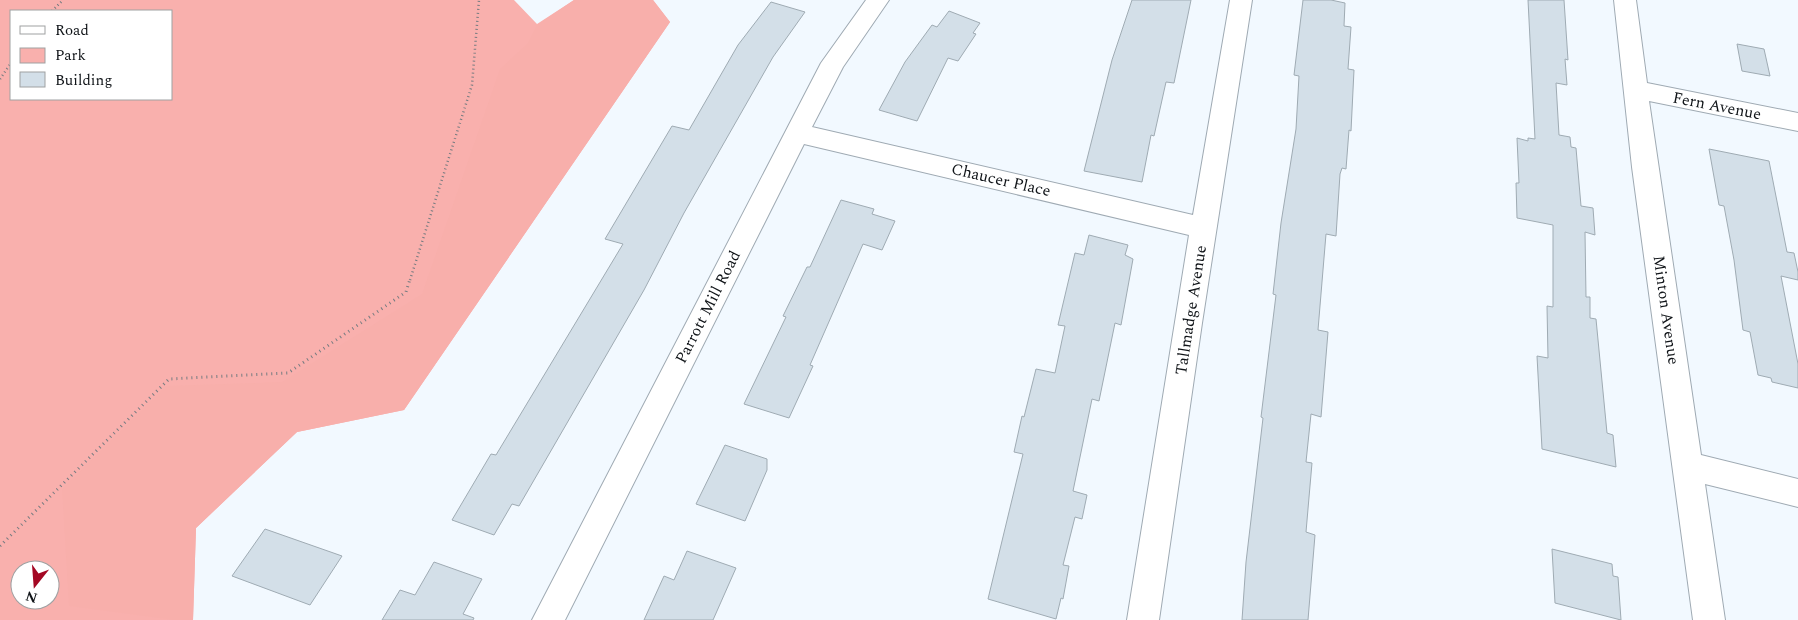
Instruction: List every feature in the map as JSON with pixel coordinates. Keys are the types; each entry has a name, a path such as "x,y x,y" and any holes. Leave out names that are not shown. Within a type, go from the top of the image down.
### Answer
{"street":[{"name":"Parrott Mill Road","path":"548,620 833,63 878,0"},
{"name":"Tallmadge Avenue","path":"1143,620 1241,0"},
{"name":"Minton Avenue","path":"1625,0 1709,620"},
{"name":"Fern Avenue","path":"1636,90 1798,122"},
{"name":"Chaucer Place","path":"798,133 1204,228"},
{"path":"1688,466 1798,493"}],"path":[{"path":"53,10 62,0"},
{"path":"0,546 169,379 288,373 406,292 472,85 479,0"},
{"path":"0,79 10,64"}],"green space":[{"path":"0,0 514,0 537,24 574,0 653,0 670,22 404,410 297,432 196,528 193,620 0,620"}],"shaded area":[{"path":"574,0 653,0 670,22 404,410 297,432 196,528 193,620 174,620 69,606 62,489 166,386 282,382 422,294 500,69 528,43 537,25"}],"building":[{"path":"1132,0 1191,0 1174,83 1166,82 1154,136 1151,135 1142,182 1084,171 1112,60"},
{"path":"1303,0 1331,0 1345,3 1344,26 1351,27 1348,69 1354,70 1351,131 1349,130 1346,169 1342,168 1340,174 1336,236 1326,234 1318,330 1328,332 1321,417 1311,414 1306,462 1312,463 1306,532 1315,535 1308,620 1242,620 1246,562 1263,418 1261,417 1276,295 1273,294 1281,223 1296,129 1299,76 1294,75"},
{"path":"1528,0 1564,0 1568,60 1565,59 1567,85 1556,83 1559,135 1570,137 1571,147 1576,148 1581,206 1593,208 1595,235 1585,232 1586,297 1590,297 1590,318 1596,319 1607,433 1613,435 1616,467 1542,449 1537,356 1548,358 1547,306 1553,307 1553,225 1517,218 1516,183 1519,183 1517,138 1528,141 1528,138 1535,139"},
{"path":"771,2 805,12 773,57 684,213 644,290 519,506 512,504 494,535 452,520 491,454 496,455 623,244 605,239 672,126 689,130 738,45"},
{"path":"949,11 980,23 973,33 976,34 958,61 948,58 917,121 879,110 905,62 932,25 937,27"},
{"path":"1737,44 1764,49 1770,76 1742,71"},
{"path":"1709,149 1769,161 1787,252 1794,253 1798,272 1798,280 1781,276 1798,364 1798,388 1772,382 1771,378 1758,375 1750,332 1743,330 1734,260 1724,206 1719,205"},
{"path":"841,200 874,209 872,214 895,221 882,250 863,244 810,365 813,366 789,418 744,404 786,317 783,316 807,267 810,267"},
{"path":"1089,235 1128,245 1125,255 1133,259 1121,325 1115,323 1099,401 1092,399 1073,491 1087,495 1082,519 1075,517 1063,565 1069,566 1063,599 1061,598 1056,619 988,599 1023,454 1014,452 1022,416 1024,417 1036,369 1055,373 1065,326 1058,325 1075,253 1084,255"},
{"path":"725,445 767,459 767,470 745,521 696,504"},
{"path":"265,529 342,556 310,605 232,576"},
{"path":"1552,549 1612,564 1613,576 1618,577 1621,620 1555,603"},
{"path":"687,551 736,568 713,620 644,620 664,576 674,580"},
{"path":"434,562 482,579 463,614 474,618 473,620 382,620 400,590 415,595"}]}
